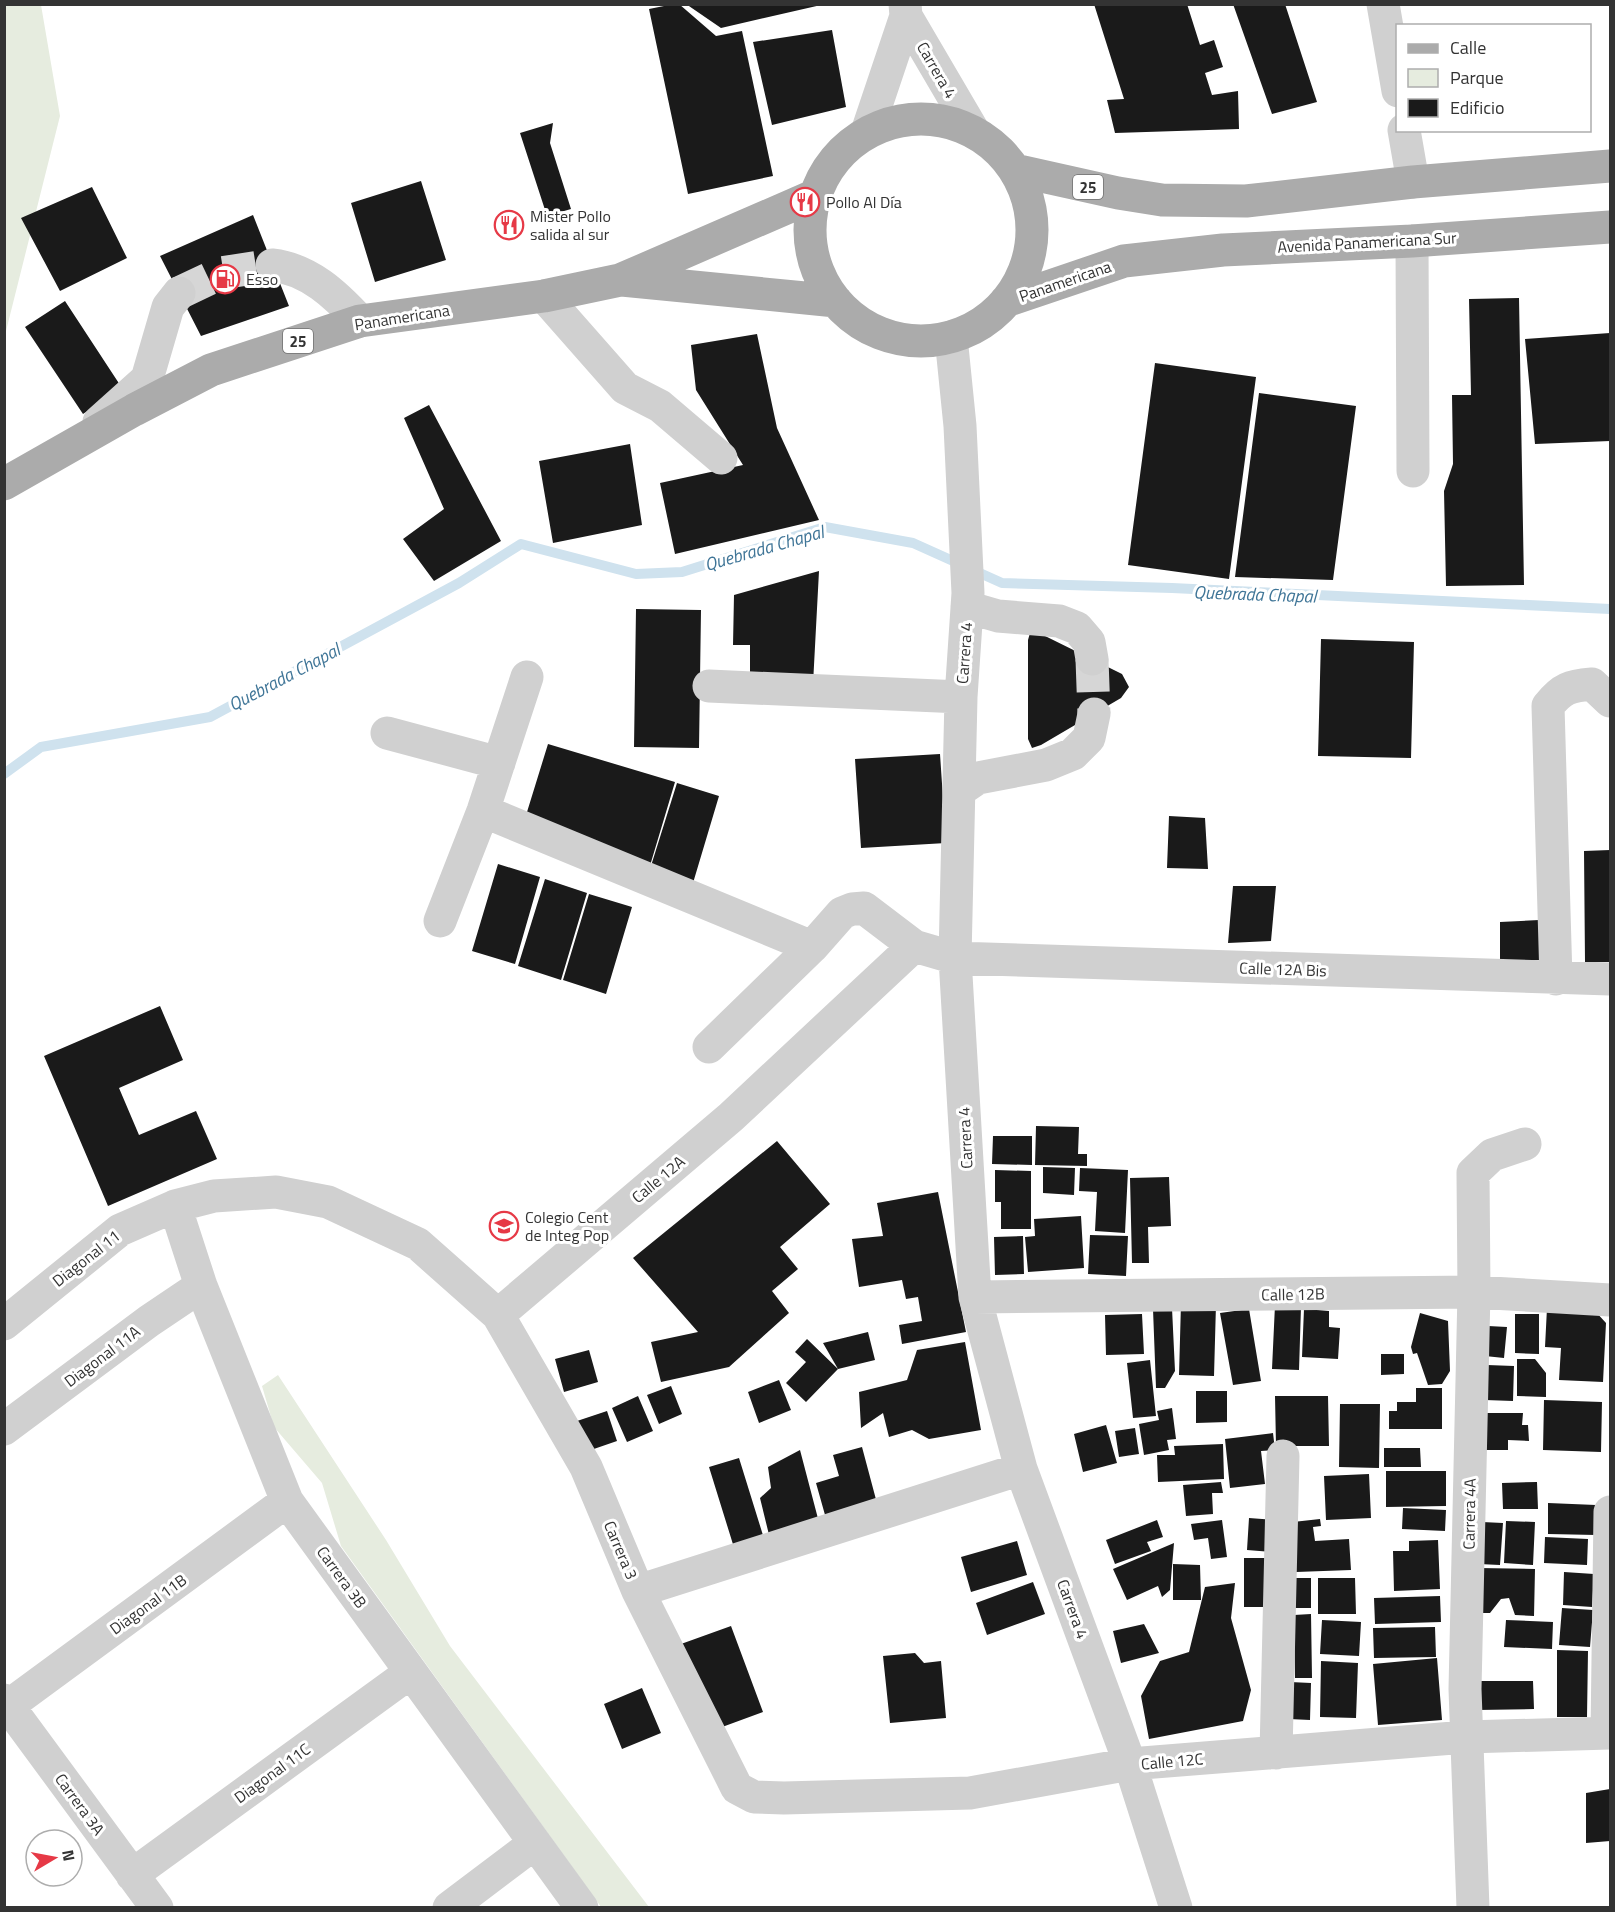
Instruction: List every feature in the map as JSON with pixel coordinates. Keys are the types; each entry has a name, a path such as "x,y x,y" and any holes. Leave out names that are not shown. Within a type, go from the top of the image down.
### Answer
{"main road":[{"path":"921,118 948,122 974,132 997,149 1015,170 1026,195 1031,223 1030,250 1021,277 1006,301 986,320 966,333 935,340 908,340 881,333 856,320 836,301 821,277 812,250 810,223 816,195 827,170 845,148 867,132 893,122 921,118"},
{"path":"1413,182 1611,166"},
{"name":"25","path":"1015,170 1118,194 1162,200 1246,201 1413,182"},
{"name":"Panamericana","path":"4,484 134,410 211,370 360,321 544,296 620,280 816,195"},
{"name":"Avenida Panamericana Sur","path":"1124,261 1222,250 1611,227"},
{"name":"Panamericana","path":"1006,301 1124,261"},
{"path":"620,280 836,301"}],"street":[{"path":"1383,4 1396,79"},
{"path":"867,132 905,10"},
{"name":"Carrera 4","path":"905,10 974,132"},
{"path":"1404,132 1413,182"},
{"path":"1412,240 1413,471"},
{"path":"272,265 290,267 309,277 340,299 360,321"},
{"path":"78,442 147,379 168,307 179,293"},
{"path":"544,296 625,388 660,406 721,458"},
{"name":"Carrera 4","path":"951,337 960,426 968,600 961,697 955,958 975,1298 1022,1469 1130,1764 1176,1908"},
{"path":"968,600 998,616 1059,621 1077,628 1089,642 1092,659"},
{"path":"440,921 483,811 527,677"},
{"path":"1556,979 1548,706 1559,691 1576,685 1592,684 1611,701"},
{"path":"708,686 961,697"},
{"path":"959,791 978,778 1046,765 1073,754 1089,738 1094,714"},
{"path":"387,733 499,763"},
{"path":"483,811 812,946"},
{"path":"709,1047 812,946 842,913 852,909 864,908 914,946 955,958"},
{"name":"Calle 12A","path":"498,1316 731,1117 914,946"},
{"name":"Calle 12A Bis","path":"955,958 1611,979"},
{"name":"Carrera 4A","path":"1473,1908 1465,1689 1474,1292 1473,1173 1492,1155 1525,1144"},
{"name":"Diagonal 11","path":"4,1324 120,1230 175,1206 214,1196 276,1192 328,1202 418,1244 498,1316"},
{"name":"Carrera 3B","path":"175,1206 201,1286 287,1501 582,1908"},
{"name":"Diagonal 11A","path":"4,1429 149,1321 201,1286"},
{"name":"Calle 12B","path":"975,1298 1474,1292 1611,1300"},
{"name":"Carrera 3","path":"498,1316 586,1467 638,1591 737,1788"},
{"path":"1276,1753 1283,1456"},
{"path":"638,1591 1022,1469"},
{"name":"Diagonal 11B","path":"6,1703 287,1501"},
{"path":"1609,1732 1611,1512"},
{"name":"Diagonal 11C","path":"132,1875 411,1672"},
{"name":"Carrera 3A","path":"6,1703 157,1908"},
{"name":"Calle 12C","path":"737,1788 754,1797 784,1798 970,1793 1130,1764 1466,1737 1609,1732"},
{"path":"448,1908 535,1843"}],"green space":[{"path":"5,5 41,5 60,116 5,335"},
{"path":"278,1375 386,1540 450,1646 649,1907 601,1907 341,1546 322,1483 274,1427 262,1386"}],"building":[{"path":"679,4 716,36 742,31 773,176 688,194 649,9"},
{"path":"686,4 821,4 821,5 721,28"},
{"path":"1094,4 1187,4 1200,45 1214,40 1223,67 1205,73 1212,95 1238,91 1239,129 1115,133 1107,100 1124,99"},
{"path":"1233,4 1285,4 1317,102 1272,114"},
{"path":"832,30 846,107 772,125 753,42"},
{"path":"553,123 550,143 571,209 547,216 520,133"},
{"path":"421,181 446,260 375,282 351,203"},
{"path":"92,187 127,258 60,291 21,218"},
{"name":"Esso","path":"253,215 289,306 201,336 160,256"},
{"path":"1519,298 1524,585 1446,586 1444,491 1453,464 1452,395 1471,395 1469,299"},
{"path":"65,301 122,388 83,414 25,327"},
{"path":"1610,333 1610,441 1535,444 1525,339"},
{"path":"757,334 777,428 819,520 675,554 660,483 743,465 696,390 691,345"},
{"path":"1155,363 1256,377 1229,579 1128,565"},
{"path":"1259,393 1356,406 1333,580 1235,577"},
{"path":"429,405 501,541 434,581 403,539 444,509 404,418"},
{"path":"630,444 642,525 553,543 539,461"},
{"path":"819,571 813,684 750,685 750,645 733,645 734,595"},
{"path":"636,609 701,610 699,748 634,747"},
{"path":"1030,633 1039,633 1122,674 1129,687 1121,698 1032,748 1028,739 1028,640"},
{"path":"1321,639 1414,642 1411,758 1318,756"},
{"path":"548,744 675,782 649,869 523,825"},
{"path":"940,754 946,843 861,848 855,759"},
{"path":"677,783 719,796 693,883 650,869"},
{"path":"1169,816 1205,818 1208,869 1167,868"},
{"path":"1610,850 1610,962 1585,962 1584,851"},
{"path":"498,864 540,877 515,964 472,951"},
{"path":"545,879 587,893 561,980 518,966"},
{"path":"1233,886 1276,886 1271,941 1228,943"},
{"path":"589,894 632,907 606,994 563,980"},
{"path":"1539,920 1539,960 1500,962 1500,922"},
{"path":"160,1006 183,1060 119,1088 139,1135 196,1111 217,1159 108,1206 44,1056"},
{"path":"1036,1126 1079,1127 1078,1154 1087,1154 1087,1166 1035,1165"},
{"path":"993,1136 1032,1136 1032,1165 992,1164"},
{"path":"777,1141 830,1204 780,1247 798,1269 772,1291 789,1313 729,1367 661,1382 651,1342 698,1332 633,1258"},
{"path":"1043,1167 1075,1168 1074,1195 1043,1193"},
{"path":"1080,1168 1128,1170 1125,1233 1095,1231 1097,1192 1079,1191"},
{"path":"995,1170 1031,1171 1031,1229 1001,1229 1001,1202 995,1202"},
{"path":"1169,1177 1171,1226 1148,1227 1149,1263 1132,1263 1130,1178"},
{"path":"938,1192 966,1332 902,1344 899,1325 922,1321 918,1297 906,1299 902,1280 859,1287 852,1239 883,1236 877,1203"},
{"path":"1081,1216 1084,1268 1028,1272 1025,1237 1035,1236 1034,1219"},
{"path":"1090,1235 1128,1236 1126,1276 1088,1274"},
{"path":"1023,1236 1024,1274 995,1275 994,1237"},
{"path":"1181,1303 1216,1304 1214,1376 1179,1375"},
{"path":"1275,1305 1301,1307 1299,1370 1272,1369"},
{"path":"1172,1308 1175,1371 1165,1388 1156,1388 1153,1309"},
{"path":"1547,1308 1595,1311 1606,1323 1603,1382 1559,1380 1561,1348 1545,1347"},
{"path":"1249,1309 1261,1381 1233,1385 1220,1313"},
{"path":"1304,1309 1329,1311 1329,1327 1340,1328 1338,1359 1302,1357"},
{"path":"1420,1313 1448,1321 1450,1371 1442,1384 1428,1385 1417,1353 1413,1354 1411,1347"},
{"path":"1142,1314 1144,1354 1106,1355 1105,1315"},
{"path":"1515,1314 1539,1314 1539,1354 1515,1353"},
{"path":"1488,1326 1507,1327 1504,1358 1485,1356"},
{"path":"868,1332 875,1360 838,1369 823,1343"},
{"path":"807,1339 838,1369 806,1402 786,1383 806,1362 795,1352"},
{"path":"965,1342 981,1430 929,1439 912,1430 889,1437 883,1413 861,1428 859,1392 907,1380 917,1350"},
{"path":"589,1350 598,1382 564,1392 555,1359"},
{"path":"1381,1354 1404,1354 1404,1374 1381,1375"},
{"path":"1517,1359 1535,1359 1546,1373 1546,1397 1517,1396"},
{"path":"1150,1360 1156,1416 1133,1418 1127,1363"},
{"path":"1487,1365 1514,1366 1513,1401 1485,1400"},
{"path":"779,1380 791,1410 759,1423 748,1392"},
{"path":"671,1386 682,1414 659,1424 647,1395"},
{"path":"1416,1388 1442,1388 1442,1429 1389,1429 1389,1411 1397,1411 1397,1402 1416,1402"},
{"path":"1196,1391 1227,1391 1227,1422 1196,1423"},
{"path":"638,1396 653,1431 627,1442 612,1408"},
{"path":"1275,1396 1328,1396 1329,1446 1276,1446"},
{"path":"1544,1400 1602,1402 1601,1452 1543,1450"},
{"path":"1340,1404 1380,1404 1379,1468 1339,1467"},
{"path":"1172,1408 1176,1439 1167,1440 1169,1450 1144,1455 1139,1424 1159,1420 1157,1411"},
{"path":"607,1411 617,1441 588,1451 577,1421"},
{"path":"1485,1413 1523,1413 1522,1425 1528,1425 1529,1441 1508,1440 1508,1450 1485,1450"},
{"path":"1106,1425 1117,1463 1083,1472 1074,1434"},
{"path":"1135,1428 1139,1454 1119,1457 1115,1431"},
{"path":"1273,1433 1275,1450 1261,1451 1265,1484 1230,1488 1225,1439"},
{"path":"1223,1444 1224,1479 1158,1482 1157,1455 1175,1455 1174,1446"},
{"path":"862,1447 878,1507 827,1522 816,1483 839,1476 833,1455"},
{"path":"1384,1448 1420,1448 1421,1467 1384,1467"},
{"path":"800,1450 821,1530 771,1543 760,1498 771,1488 768,1467"},
{"path":"739,1458 766,1545 736,1554 709,1467"},
{"path":"1386,1471 1446,1471 1446,1506 1386,1507"},
{"path":"1369,1474 1371,1518 1326,1520 1324,1476"},
{"path":"1221,1482 1223,1493 1212,1493 1213,1514 1186,1516 1183,1485"},
{"path":"1537,1482 1538,1509 1503,1509 1502,1483"},
{"path":"1548,1503 1596,1505 1596,1535 1548,1534"},
{"path":"1403,1508 1446,1510 1445,1531 1402,1529"},
{"path":"1249,1518 1274,1520 1272,1552 1247,1550"},
{"path":"1320,1519 1321,1526 1313,1527 1315,1541 1349,1539 1351,1570 1296,1572 1293,1522"},
{"path":"1157,1520 1163,1537 1147,1542 1151,1551 1115,1564 1106,1540"},
{"path":"1222,1520 1227,1557 1211,1559 1208,1538 1194,1540 1191,1524"},
{"path":"1506,1521 1535,1522 1533,1565 1504,1563"},
{"path":"1482,1522 1503,1523 1500,1565 1479,1564"},
{"path":"1545,1537 1588,1539 1587,1565 1544,1563"},
{"path":"1438,1540 1440,1589 1394,1591 1393,1551 1409,1551 1409,1541"},
{"path":"1017,1541 1027,1575 971,1592 961,1557"},
{"path":"1174,1543 1170,1590 1162,1597 1158,1586 1127,1600 1113,1569"},
{"path":"1244,1558 1272,1558 1272,1607 1244,1607"},
{"path":"1173,1564 1200,1565 1201,1600 1173,1600"},
{"path":"1478,1568 1535,1569 1534,1616 1515,1615 1509,1598 1501,1599 1490,1613 1477,1613"},
{"path":"1564,1572 1594,1574 1592,1607 1563,1605"},
{"path":"1287,1578 1311,1578 1311,1608 1287,1608"},
{"path":"1318,1578 1355,1578 1356,1614 1318,1614"},
{"path":"1033,1582 1045,1614 987,1635 976,1603"},
{"path":"1235,1583 1231,1618 1251,1690 1243,1721 1149,1739 1141,1696 1160,1661 1189,1652 1205,1587"},
{"path":"1440,1596 1441,1622 1375,1624 1374,1598"},
{"path":"1562,1608 1593,1610 1590,1647 1559,1645"},
{"path":"1311,1614 1312,1678 1295,1678 1294,1615"},
{"path":"1322,1620 1361,1622 1359,1656 1320,1654"},
{"path":"1506,1620 1553,1622 1552,1649 1504,1647"},
{"path":"1144,1624 1159,1653 1121,1663 1113,1631"},
{"path":"731,1626 763,1712 714,1730 681,1644"},
{"path":"1435,1627 1436,1657 1374,1658 1373,1628"},
{"path":"1557,1650 1588,1651 1587,1717 1557,1717"},
{"path":"915,1653 924,1663 941,1661 946,1718 890,1723 883,1656"},
{"path":"1437,1658 1442,1720 1378,1725 1373,1664"},
{"path":"1321,1661 1358,1663 1356,1718 1320,1717"},
{"path":"1476,1681 1533,1681 1534,1709 1477,1710"},
{"path":"1290,1682 1311,1683 1310,1720 1289,1719"},
{"path":"642,1688 661,1733 622,1749 604,1704"},
{"path":"1610,1789 1610,1841 1586,1843 1586,1793"}],"waterway":[{"name":"Quebrada Chapal","path":"4,774 41,747 210,717 459,583 521,544 636,574 682,572 825,527 913,543 1002,583 1172,588 1610,609"}],"tunnel":[{"path":"179,293 221,273 272,265"},
{"path":"1092,659 1094,714"}],"place":[{"name":"Pollo Al Día","path":"805,202"},
{"name":"Mister Pollo salida al sur","path":"509,225"},
{"name":"Esso","path":"225,279"},
{"name":"Colegio Cent de Integ Pop","path":"504,1226"}]}
